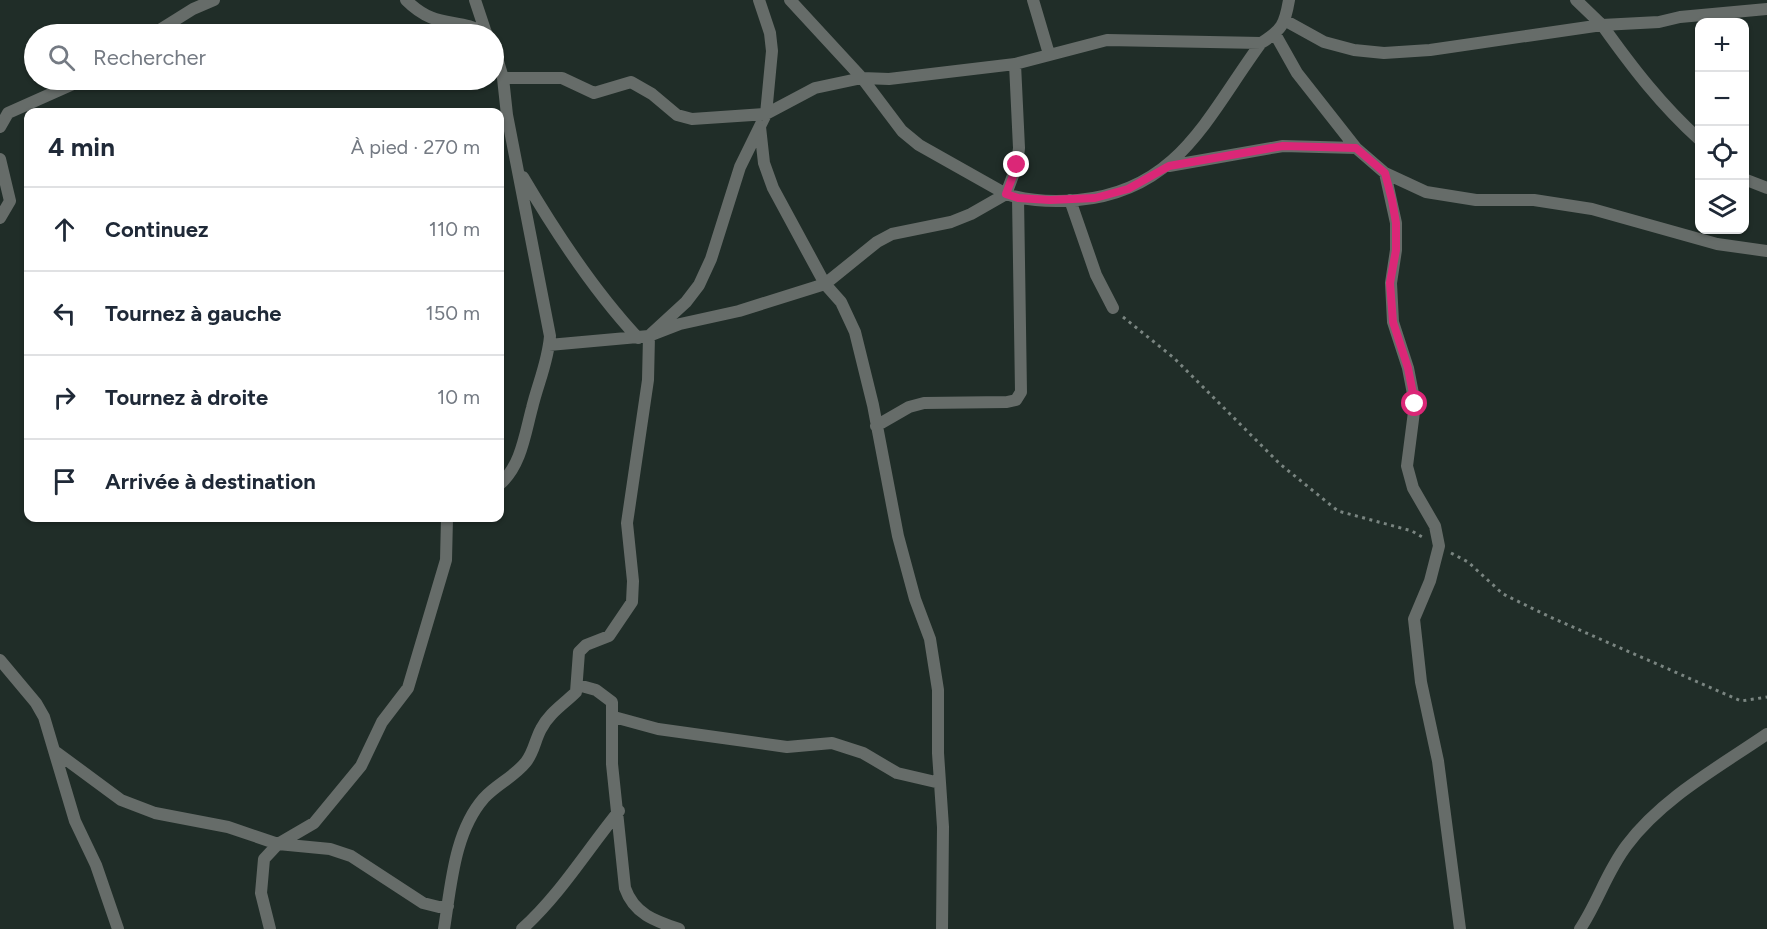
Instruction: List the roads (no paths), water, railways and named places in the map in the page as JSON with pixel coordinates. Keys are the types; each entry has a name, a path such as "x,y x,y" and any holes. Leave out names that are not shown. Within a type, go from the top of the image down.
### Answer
{"street":[{"path":"165,24 188,4 214,0"},
{"path":"406,0 426,17 451,24"},
{"path":"476,0 484,24"},
{"path":"644,337 686,302 707,272 740,167 766,114 772,51 770,33 759,0"},
{"path":"790,0 862,78 903,130 919,145 1012,196 1070,200 1112,195 1169,166 1283,146 1356,148"},
{"path":"1033,0 1049,54"},
{"path":"1169,166 1196,137 1261,43 1275,34 1286,21 1289,0"},
{"path":"1576,0 1602,25 1656,96 1695,135"},
{"path":"1286,21 1324,42 1354,50 1384,53 1430,50 1602,25 1659,22 1703,14 1767,9"},
{"path":"1275,34 1297,73 1356,148 1385,173 1426,192 1476,200 1534,200 1592,209 1717,244 1767,250"},
{"path":"504,78 562,78 594,93 631,82 641,86 668,109 683,118 766,114 815,88 862,78 889,79 1015,64 1107,40 1261,43"},
{"path":"876,426 909,407 924,404 1007,402 1016,399 1021,392 1012,196 1019,148 1015,64"},
{"path":"504,84 517,165 547,317 549,345 548,356 515,465 504,480"},
{"path":"0,127 8,113 60,90"},
{"path":"760,127 764,163 773,188 825,284 841,302 855,332 898,536 935,663 943,838 942,929"},
{"path":"0,159 10,201 0,218"},
{"path":"444,929 465,828 472,814 484,798 515,775 526,763 548,718 576,692 579,652 586,645 609,636 632,602 633,581 627,523 648,380 644,337 612,311 576,260 517,165"},
{"path":"1385,173 1396,223 1396,250 1390,283 1393,322 1408,368 1415,404 1407,466 1413,488 1435,526 1439,546 1430,581 1414,619 1422,682 1438,761 1460,929"},
{"path":"1747,180 1767,188"},
{"path":"549,345 644,337 680,324 739,311 825,284 877,242 892,234 951,222 1012,196"},
{"path":"1070,200 1096,274 1113,308"},
{"path":"270,929 261,893 264,859 278,844 315,823 361,766 382,722 408,688 446,560 447,522"},
{"path":"0,660 36,703 56,752 75,821 96,866 118,929"},
{"path":"578,685 608,697 612,702 614,717 612,764 625,888 629,898 641,913 679,929"},
{"path":"614,717 658,729 787,747 832,743 863,753 897,773 940,783"},
{"path":"1580,929 1600,887 1627,844 1662,808 1767,734"},
{"path":"56,752 121,800 155,813 228,827 278,844 330,849 351,856 423,903 439,907 448,906"},
{"path":"522,929 556,894 618,811"}]}
